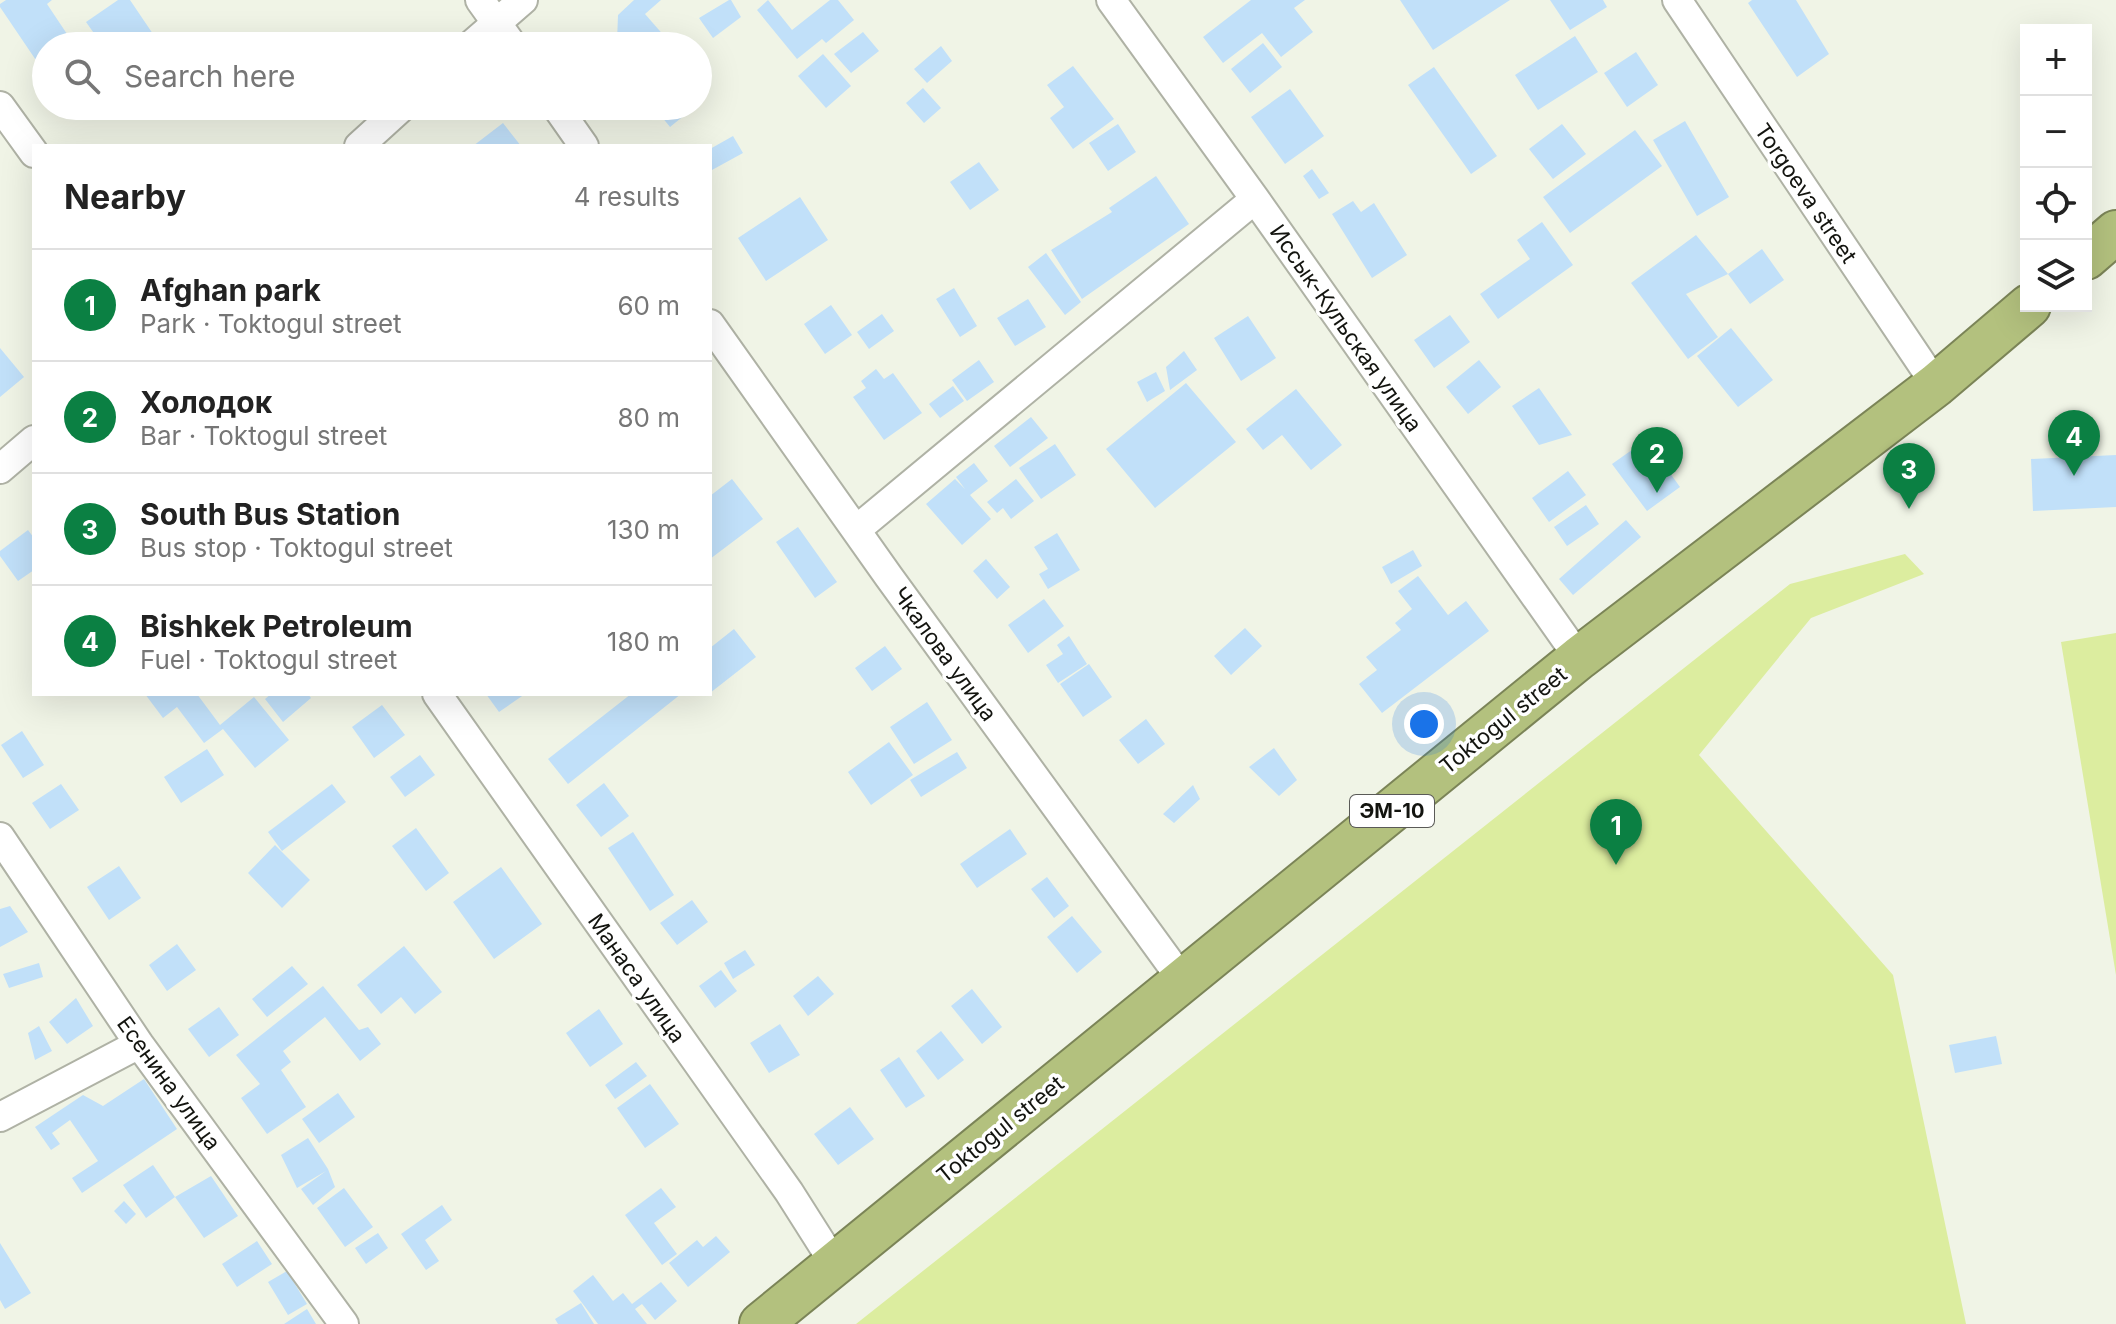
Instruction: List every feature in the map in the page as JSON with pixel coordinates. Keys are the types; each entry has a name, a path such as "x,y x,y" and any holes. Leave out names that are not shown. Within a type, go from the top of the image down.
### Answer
{"highway":[{"path":"2092,253 2116,232"},
{"name":"Toktogul street","path":"761,1324 1579,658 1936,385 2022,312"}],"street":[{"path":"480,0 503,32"},
{"path":"486,32 523,0"},
{"name":"Иссык-Кульская улица","path":"1111,0 1579,658"},
{"name":"Torgoeva street","path":"1677,0 1936,385"},
{"path":"0,106 32,150"},
{"path":"361,144 388,120"},
{"path":"566,120 583,144"},
{"path":"856,530 1255,199"},
{"name":"Чкалова улица","path":"712,327 1183,981"},
{"path":"0,469 32,442"},
{"name":"Манаса улица","path":"438,696 789,1192 834,1263"},
{"name":"Есенина улица","path":"0,837 139,1044 344,1324"},
{"path":"0,1117 139,1044"}],"green space":[{"path":"1905,554 1924,574 1811,618 1699,755 1893,975 1966,1324 856,1324 1790,584"},
{"path":"2116,633 2116,975 2061,642"}],"building":[{"path":"6,0 52,0 47,4 66,32 32,32 32,54 0,4"},
{"path":"118,0 130,0 152,32 93,32 86,22"},
{"path":"634,0 661,0 645,14 661,32 617,32 618,15"},
{"path":"729,0 741,17 713,38 712,32 699,18"},
{"path":"768,0 792,30 830,0 838,0 854,20 826,43 822,39 797,59 757,10"},
{"path":"1251,0 1305,0 1294,8 1313,32 1281,57 1262,33 1223,63 1203,37"},
{"path":"1400,0 1510,0 1433,50"},
{"path":"1550,0 1603,0 1607,7 1570,30"},
{"path":"1752,0 1796,0 1829,54 1797,77 1748,3"},
{"path":"863,32 879,51 851,73 834,54"},
{"path":"1575,36 1598,72 1538,110 1515,75"},
{"path":"1263,43 1282,67 1250,93 1231,69"},
{"path":"941,46 952,61 927,83 914,69"},
{"path":"1636,52 1658,85 1627,107 1604,73"},
{"path":"823,54 851,86 826,108 798,76"},
{"path":"1073,66 1114,119 1073,149 1050,118 1064,107 1047,85"},
{"path":"1434,67 1497,156 1471,174 1408,85"},
{"path":"923,88 941,108 924,123 906,103"},
{"path":"1290,89 1324,136 1285,164 1251,117"},
{"path":"664,120 679,120 670,127"},
{"path":"1685,121 1729,197 1697,216 1653,140"},
{"path":"503,123 519,144 476,144"},
{"path":"1118,124 1136,152 1108,171 1089,143"},
{"path":"1562,124 1586,154 1553,179 1529,149"},
{"path":"1635,130 1662,166 1570,233 1543,197"},
{"path":"733,136 743,153 712,170 712,148"},
{"path":"979,162 999,190 970,210 950,182"},
{"path":"1312,169 1329,193 1319,199 1303,176"},
{"path":"1156,176 1189,224 1082,299 1051,250 1112,212 1109,208"},
{"path":"800,197 828,240 766,281 738,238"},
{"path":"1353,201 1361,212 1374,203 1407,255 1372,278 1332,214"},
{"path":"1542,222 1573,265 1498,319 1480,294 1530,259 1517,240"},
{"path":"1696,235 1728,274 1686,294 1718,337 1688,359 1631,283"},
{"path":"1762,249 1784,280 1750,304 1728,274"},
{"path":"1046,253 1081,302 1065,315 1028,267"},
{"path":"954,288 977,326 960,337 936,299"},
{"path":"1028,299 1046,327 1015,346 997,318"},
{"path":"831,305 852,335 825,354 804,324"},
{"path":"882,314 894,331 869,349 857,332"},
{"path":"1450,315 1470,342 1434,368 1414,340"},
{"path":"1248,316 1276,358 1241,381 1214,338"},
{"path":"1731,328 1773,380 1738,407 1697,356"},
{"path":"0,348 24,377 0,397"},
{"path":"1184,351 1197,370 1170,390 1166,367"},
{"path":"979,360 994,382 967,401 952,380"},
{"path":"1479,360 1501,387 1468,414 1446,387"},
{"path":"876,369 884,379 893,373 922,413 884,440 853,397 866,388 861,381"},
{"path":"1156,372 1165,391 1147,402 1137,382"},
{"path":"1186,383 1236,442 1155,508 1106,449"},
{"path":"953,386 964,401 940,418 929,404"},
{"path":"1539,388 1572,435 1539,445 1512,406"},
{"path":"1296,389 1342,445 1311,470 1282,435 1263,450 1246,429"},
{"path":"1031,417 1048,438 1010,467 994,446"},
{"path":"1646,440 1680,487 1647,511 1612,464"},
{"path":"1055,444 1076,475 1041,499 1019,468"},
{"path":"2116,455 2116,507 2033,511 2031,459"},
{"path":"974,463 988,481 970,495 991,519 962,545 926,504 955,479 965,489 956,477"},
{"path":"1568,471 1586,495 1549,522 1532,498"},
{"path":"732,479 763,519 712,557 712,494"},
{"path":"1016,479 1034,501 1011,519 1003,508 997,513 987,502"},
{"path":"1586,505 1599,524 1567,546 1554,527"},
{"path":"1626,520 1641,537 1573,595 1559,579"},
{"path":"798,527 837,582 815,598 776,542"},
{"path":"28,530 32,535 32,571 18,581 0,556 0,551"},
{"path":"1057,533 1080,570 1048,589 1039,574 1048,569 1034,547"},
{"path":"1413,550 1422,566 1391,584 1382,567"},
{"path":"986,559 1010,587 997,599 973,571"},
{"path":"1418,576 1448,615 1466,601 1489,631 1382,713 1359,684 1377,670 1366,657 1401,630 1395,623 1412,609 1398,591"},
{"path":"1044,599 1064,626 1028,653 1008,625"},
{"path":"1245,628 1262,646 1231,675 1214,656"},
{"path":"734,629 756,657 712,691 712,646"},
{"path":"1069,636 1087,664 1058,683 1046,665 1063,654 1057,645"},
{"path":"885,646 902,669 872,691 855,668"},
{"path":"1089,664 1112,697 1083,717 1060,684"},
{"path":"146,696 198,696 220,725 254,697 289,740 255,768 223,729 204,743 177,707 163,718"},
{"path":"269,696 311,698 283,722 265,699"},
{"path":"487,696 522,696 499,712"},
{"path":"628,696 678,696 568,784 548,759"},
{"path":"927,702 952,740 914,764 890,727"},
{"path":"382,705 405,735 374,758 352,727"},
{"path":"1146,719 1165,744 1138,764 1119,740"},
{"path":"22,731 44,765 23,778 1,745"},
{"path":"889,742 913,775 871,805 848,772"},
{"path":"1274,748 1297,780 1279,796 1249,767"},
{"path":"207,749 224,775 181,803 164,777"},
{"path":"957,752 967,768 921,797 910,780"},
{"path":"420,755 435,775 405,797 390,777"},
{"path":"604,783 629,816 601,837 576,805"},
{"path":"61,784 79,810 50,829 32,803"},
{"path":"332,784 346,802 282,851 268,832"},
{"path":"1193,785 1200,799 1174,823 1163,814"},
{"path":"416,828 449,873 426,891 392,846"},
{"path":"1010,829 1027,854 977,888 960,864"},
{"path":"633,832 674,895 650,911 608,848"},
{"path":"275,845 310,880 282,908 248,873"},
{"path":"119,866 141,898 109,920 87,887"},
{"path":"501,867 542,924 494,959 453,902"},
{"path":"1047,877 1069,906 1054,918 1031,889"},
{"path":"692,900 708,922 677,945 660,923"},
{"path":"10,906 28,932 0,947 0,909"},
{"path":"1072,916 1102,952 1077,973 1047,937"},
{"path":"177,944 196,970 167,991 149,965"},
{"path":"404,946 442,992 415,1014 401,997 381,1014 357,985"},
{"path":"745,950 755,965 733,979 724,963"},
{"path":"39,963 43,977 9,988 3,974"},
{"path":"292,966 308,984 267,1017 252,999"},
{"path":"721,970 737,991 715,1008 699,986"},
{"path":"818,976 834,994 808,1016 793,996"},
{"path":"323,986 359,1030 368,1027 381,1044 360,1061 325,1017 283,1051 291,1062 281,1070 306,1107 267,1134 241,1098 260,1084 236,1055"},
{"path":"972,989 1002,1027 982,1044 951,1006"},
{"path":"76,998 93,1026 67,1044 49,1022"},
{"path":"219,1007 239,1035 209,1057 188,1029"},
{"path":"599,1009 623,1044 590,1067 566,1033"},
{"path":"780,1024 800,1055 769,1073 750,1043"},
{"path":"39,1026 52,1051 35,1060 28,1033"},
{"path":"941,1031 964,1060 938,1080 916,1051"},
{"path":"1996,1036 2002,1064 1955,1073 1949,1045"},
{"path":"899,1057 925,1096 906,1108 880,1070"},
{"path":"636,1062 647,1076 615,1099 605,1085"},
{"path":"144,1079 177,1129 82,1193 72,1178 98,1161 70,1120 52,1133 60,1144 51,1150 35,1127 83,1095 103,1106"},
{"path":"650,1084 679,1124 645,1148 617,1108"},
{"path":"338,1093 355,1117 319,1143 302,1119"},
{"path":"850,1107 874,1139 838,1165 814,1134"},
{"path":"308,1138 328,1169 335,1187 313,1205 301,1189 326,1171 297,1188 281,1155"},
{"path":"153,1165 175,1197 146,1218 123,1185"},
{"path":"211,1176 238,1216 204,1238 175,1197"},
{"path":"344,1188 373,1227 345,1247 317,1208"},
{"path":"661,1188 676,1207 654,1223 677,1254 662,1265 625,1215"},
{"path":"124,1201 136,1214 126,1224 114,1211"},
{"path":"442,1205 452,1220 425,1240 439,1261 426,1270 401,1234"},
{"path":"378,1233 388,1248 366,1264 355,1248"},
{"path":"716,1236 730,1252 688,1287 669,1263 697,1240 703,1247"},
{"path":"257,1241 272,1264 237,1287 222,1264"},
{"path":"0,1243 31,1293 5,1309 0,1300"},
{"path":"287,1271 307,1304 288,1315 268,1282"},
{"path":"593,1275 613,1301 623,1293 632,1304 661,1282 677,1301 655,1320 642,1304 635,1309 647,1324 598,1324 573,1291"},
{"path":"581,1303 594,1324 558,1324 555,1319"},
{"path":"307,1309 316,1324 284,1324"}],"place":[{"name":"Bishkek Petroleum","path":"2074,476"},
{"name":"Холодок","path":"1657,493"},
{"name":"South Bus Station","path":"1909,509"},
{"name":"Afghan park","path":"1616,865"}]}
